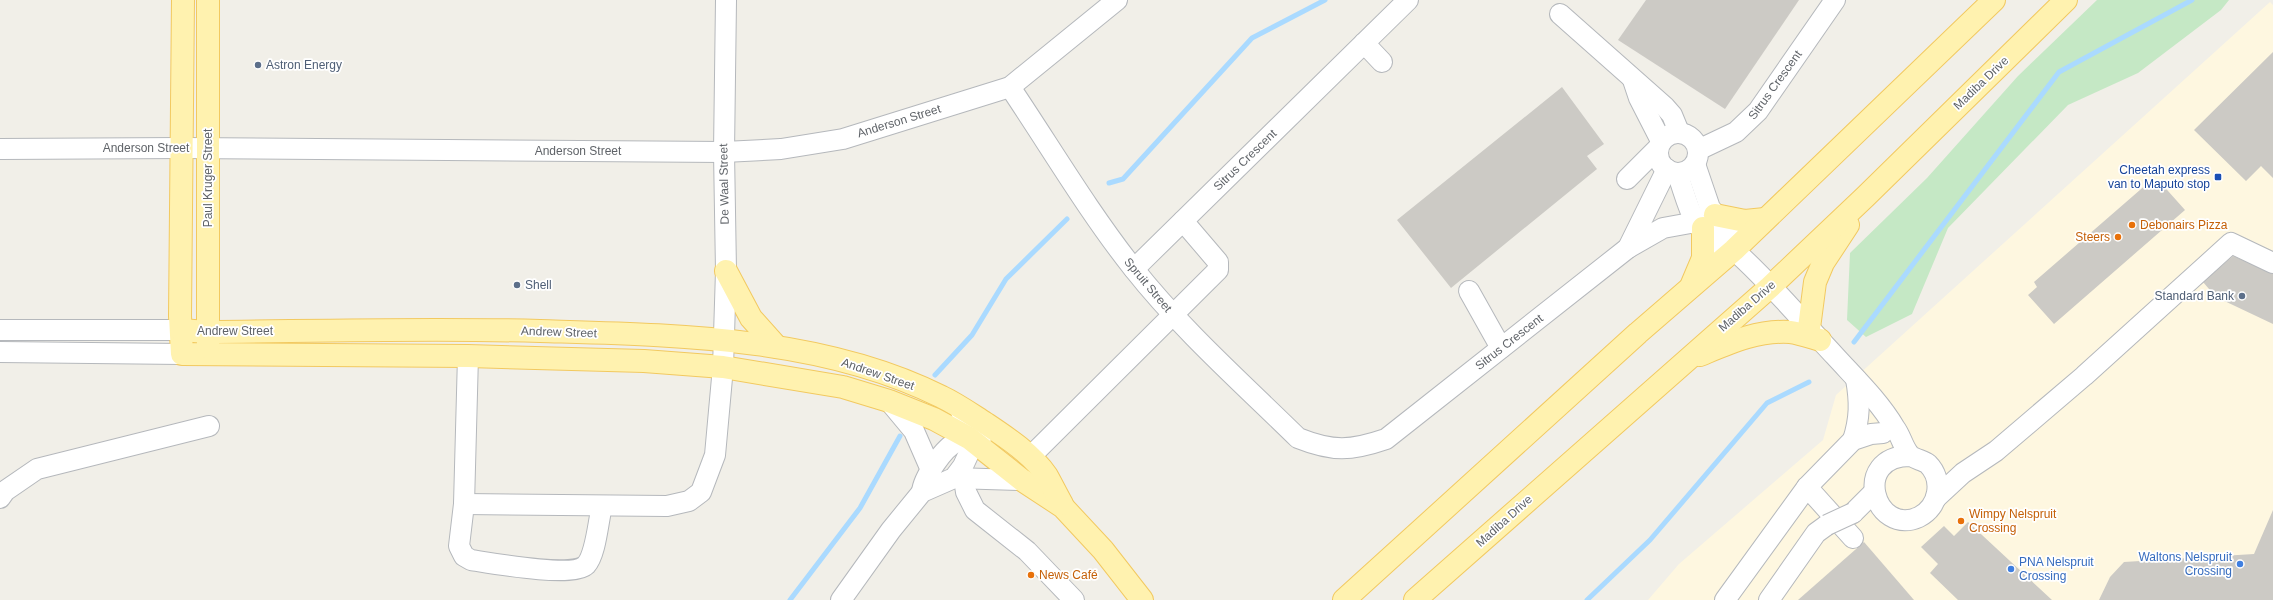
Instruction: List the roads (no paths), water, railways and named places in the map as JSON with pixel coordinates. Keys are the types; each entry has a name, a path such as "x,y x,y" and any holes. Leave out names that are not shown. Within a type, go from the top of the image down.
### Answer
{"main road":[{"path":"182,354 183,0"},
{"name":"Paul Kruger Street","path":"208,0 208,355"},
{"path":"1344,600 1734,250 1994,0"},
{"name":"Madiba Drive","path":"1415,600 1770,287 1865,197 2066,0"},
{"path":"1681,364 1732,342 1761,333 1791,332 1814,334 1815,282 1823,263 1865,197"},
{"path":"1689,289 1698,272 1703,258 1704,222 1765,219"},
{"path":"726,270 751,318 777,347"},
{"name":"Andrew Street","path":"181,330 207,332 468,330 646,334 724,340 777,347 850,363 942,397 1004,436 1030,457 1046,475 1063,507"},
{"name":"Andrew Street","path":"182,354 468,356 644,361 723,367 836,386 889,401 934,419 969,438 1022,480 1063,507 1103,550 1140,598"}],"street":[{"name":"De Waal Street","path":"464,504 667,506 690,502 701,492 715,455 723,367 726,270 724,152 726,0"},
{"name":"Anderson Street","path":"0,149 208,148 724,152 781,149 843,139 1010,87 1117,0"},
{"name":"Sitrus Crescent","path":"1134,269 1408,0"},
{"name":"Sitrus Crescent","path":"1323,448 1360,448 1386,439 1628,248 1668,175 1690,169 1696,157 1736,132 1758,111 1835,0"},
{"path":"1560,14 1632,77 1672,115 1679,132"},
{"path":"1364,43 1382,62"},
{"path":"1632,77 1639,98 1660,144 1659,160 1668,175 1704,222"},
{"name":"Spruit Street","path":"1010,87 1097,219 1134,269 1172,314 1298,438 1323,448"},
{"path":"1627,179 1666,136 1679,132 1692,138 1710,208 1704,222"},
{"path":"1030,457 1172,314 1218,270 1219,265 1183,221"},
{"path":"1628,248 1663,228 1704,222 1730,232 1734,250 1878,404 1896,428 1910,456"},
{"path":"1936,498 1938,484 1933,470 1927,463 1910,456 1894,458 1882,467 1875,478 1877,498 1892,516 1909,520 1926,513 1936,498 1963,473 1996,451 2018,433 2148,319 2231,242 2273,263"},
{"path":"1469,291 1501,348"},
{"name":"Andrew Street","path":"0,330 181,330"},
{"name":"Andrew Street","path":"0,352 182,354"},
{"path":"468,356 464,504 459,546 464,556 471,560 559,571 576,571 585,566 591,556 602,506"},
{"path":"1726,600 1807,487 1853,440 1859,421 1860,403 1856,379"},
{"path":"889,401 914,431 931,470"},
{"path":"1878,404 1884,448 1882,467"},
{"path":"960,408 969,438 969,453 959,479 975,510 1028,551 1074,600"},
{"path":"0,498 5,491 37,469 209,426"},
{"path":"1853,440 1871,434 1882,433"},
{"path":"841,600 891,530 922,492 925,479 947,449 956,442 969,438 1004,436"},
{"path":"1933,470 1963,473"},
{"path":"922,492 959,479 1022,480"},
{"path":"1807,487 1853,538"},
{"path":"1769,600 1816,533 1827,525 1854,513 1877,498"}],"waterway":[{"path":"1109,183 1123,179 1252,38 1325,0"},
{"path":"1854,342 2059,72 2192,0"},
{"path":"935,375 972,335 1006,279 1067,219"},
{"path":"1587,600 1650,540 1767,403 1809,382"},
{"path":"790,600 860,508 900,436"}],"place":[{"name":"Astron Energy","path":"258,65"},
{"name":"Cheetah express van to Maputo stop","path":"2218,177"},
{"name":"Debonairs Pizza","path":"2132,225"},
{"name":"Steers","path":"2118,237"},
{"name":"Shell","path":"517,285"},
{"name":"Standard Bank","path":"2242,296"},
{"name":"Wimpy Nelspruit Crossing","path":"1961,521"},
{"name":"Waltons Nelspruit Crossing","path":"2240,564"},
{"name":"PNA Nelspruit Crossing","path":"2011,569"},
{"name":"News Café","path":"1031,575"}]}
